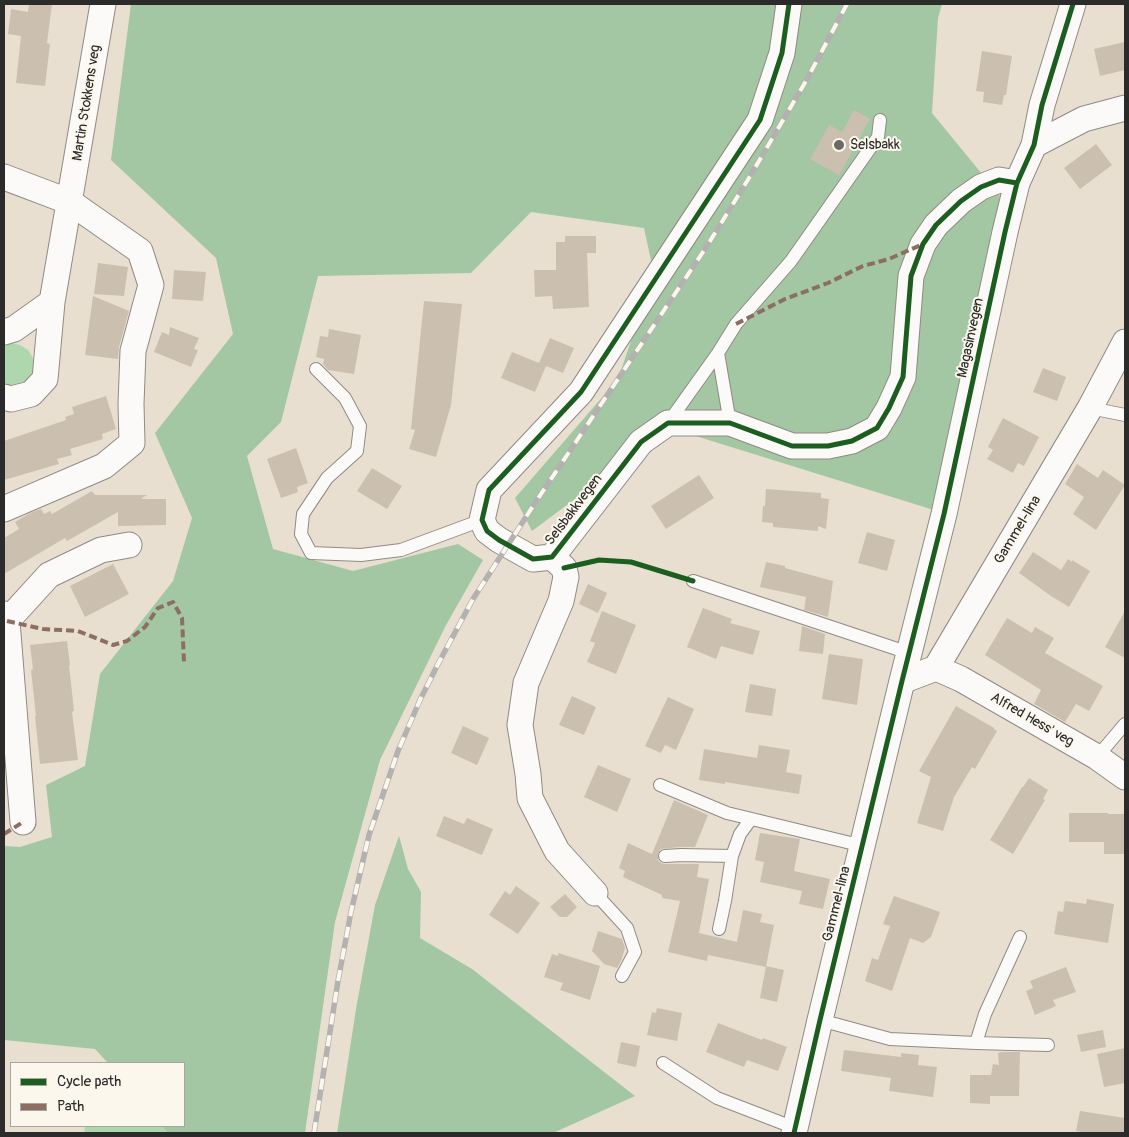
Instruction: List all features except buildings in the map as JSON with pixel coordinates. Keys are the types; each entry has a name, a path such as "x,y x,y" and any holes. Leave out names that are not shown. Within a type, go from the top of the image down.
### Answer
{"street":[{"name":"Martin Stokkens veg","path":"4,397 11,399 31,394 45,379 52,302 103,4"},
{"path":"482,520 489,490 581,392 760,120 782,53 789,4"},
{"name":"Magasinvegen","path":"902,681 944,514 1018,183 1034,145 1042,105 1073,4"},
{"path":"1034,145 1084,119 1125,108"},
{"path":"4,177 70,202 140,251 151,285 133,351 132,443 104,466 4,509"},
{"path":"668,423 730,423 792,446 828,446 852,440 877,428 889,408 903,377 911,276 923,244 936,225 961,201 981,187 999,180 1018,183"},
{"path":"4,332 14,329 52,302"},
{"name":"Gammel-lina","path":"936,668 1090,408 1125,342"},
{"name":"Selsbakkvegen","path":"482,520 487,531 533,559 552,557 641,442 668,423"},
{"path":"23,822 6,618 49,575 101,550 129,545"},
{"path":"552,557 564,568 566,577 561,600 526,682 520,725 530,798 558,851 595,892"},
{"path":"902,681 936,668"},
{"name":"Alfred Hess' veg","path":"936,668 961,680 1097,757 1125,777"},
{"name":"Gammel-lina","path":"795,1131 902,681"}],"lane":[{"path":"668,423 718,353 736,324 791,261 878,136 880,120"},
{"path":"718,353 730,423"},
{"path":"316,369 345,398 360,426 357,451 327,478 303,514 301,534 311,553 361,555 401,550 482,520"},
{"path":"1090,408 1125,415"},
{"path":"693,581 909,653"},
{"path":"1097,757 1125,724"},
{"path":"660,785 727,812 863,846"},
{"path":"719,928 732,856 740,834 751,819"},
{"path":"665,856 732,856"},
{"path":"595,892 627,928 635,952 622,976"},
{"path":"976,1043 985,1014 1020,937"},
{"path":"820,1020 890,1039 1048,1045"},
{"name":"Gammel-lina","path":"663,1063 717,1098 795,1131"}],"green space":[{"path":"131,4 942,4 938,18 932,113 1000,196 937,511 670,428 532,531 515,498 618,379 654,274 644,228 531,212 471,273 318,276 281,422 247,456 273,549 353,571 458,544 483,560 446,625 380,760 335,922 305,1133 168,1133 163,1127 185,1127 185,1062 107,1062 95,1049 4,1040 4,846 20,847 52,837 46,785 85,766 100,674 173,581 192,518 155,433 233,334 216,258 111,160"},
{"path":"12,343 28,350 33,358 34,367 32,376 26,384 4,389 4,344"},
{"path":"399,836 408,869 421,892 420,938 472,969 635,1096 553,1133 337,1133 356,1009 375,905"},
{"path":"85,1127 163,1127 168,1133 84,1133"}],"railway":[{"path":"314,1133 338,981 351,912 369,835 398,751 420,700 473,599 707,246 806,81 847,4"}],"marked path":[{"path":"736,324 785,299 828,283 863,266 889,259 923,244"},
{"path":"7,621 43,629 78,631 113,645 127,641 145,627 158,608 173,602 182,618 184,662"},
{"path":"4,834 23,822"}],"cycle path":[{"path":"789,4 782,53 760,120 581,392 489,490 482,520 487,531 533,559 552,557 641,442 668,423 730,423 792,446 828,446 852,441 877,428 889,408 903,377 911,276 923,244 936,225 961,201 981,187 999,180 1017,183"},
{"path":"794,1133 944,514 1017,183 1034,145 1042,105 1073,4"},
{"path":"564,568 599,560 631,562 693,581"}],"place":[{"name":"Selsbakk","path":"839,145"}]}
